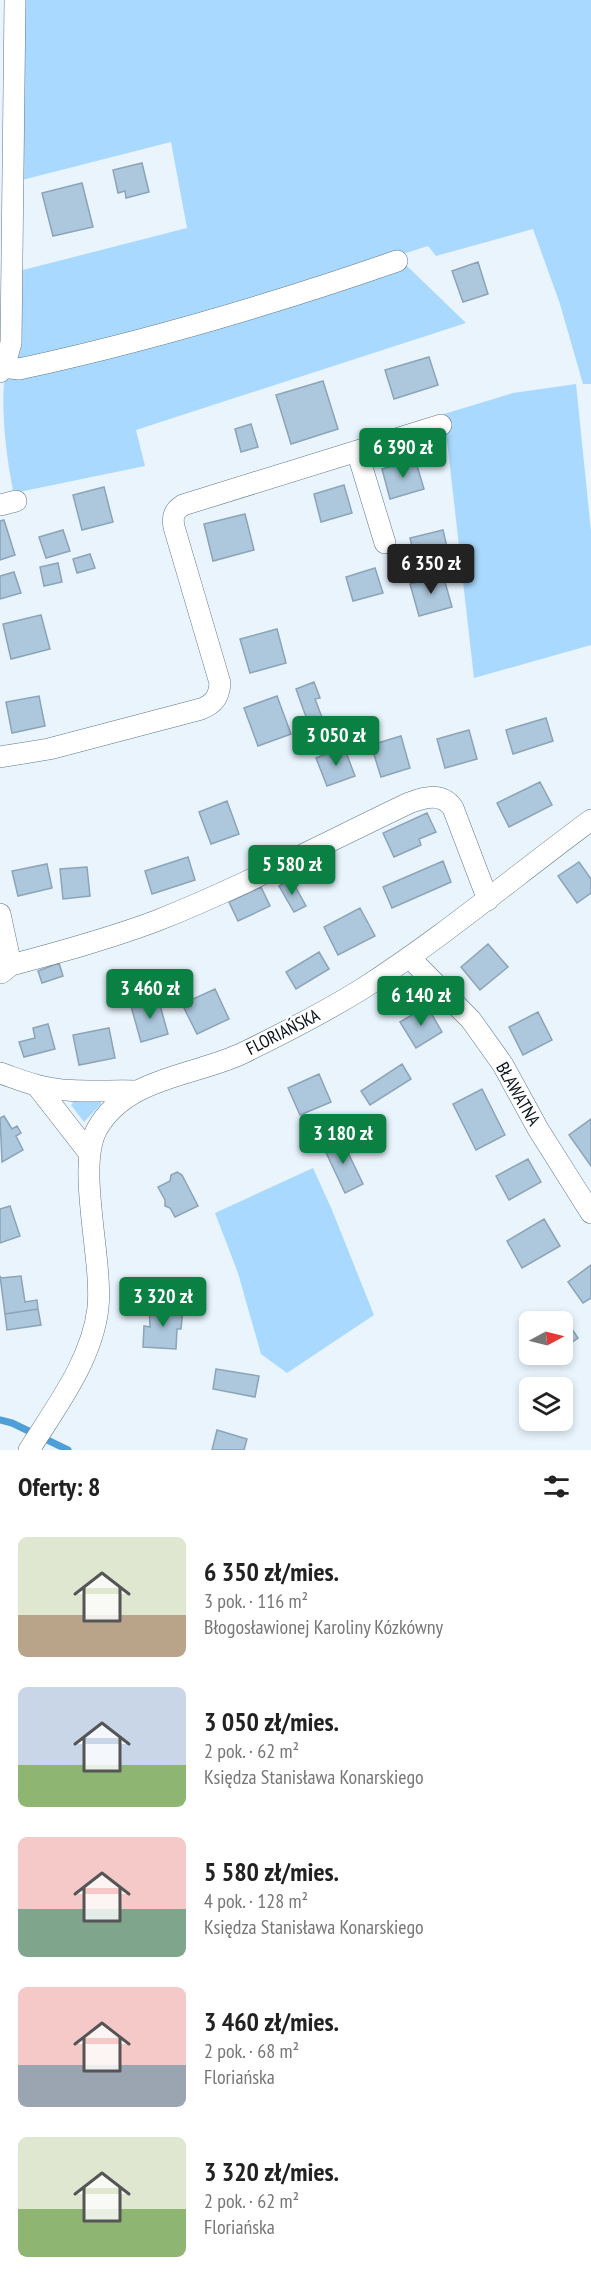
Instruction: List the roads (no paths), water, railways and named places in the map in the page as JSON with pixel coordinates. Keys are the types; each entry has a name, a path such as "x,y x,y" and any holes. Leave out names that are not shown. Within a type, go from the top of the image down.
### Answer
{"street":[{"path":"15,0 7,33 11,343 2,369 19,369 174,332 296,296 397,261"},
{"path":"0,756 49,749 201,709 216,700 220,683 174,526 174,514 183,505 441,425"},
{"path":"357,451 385,543"},
{"path":"0,914 6,969 90,944 156,920 243,883 409,803 431,796 445,800 453,808 488,900"},
{"name":"FLORIAŃSKA","path":"30,1449 77,1370 96,1321 98,1271 89,1174 90,1154 92,1139 114,1107 135,1091 236,1056 284,1033 363,988 488,900 591,820"},
{"name":"BŁAWATNA","path":"409,957 471,1020 502,1065 538,1129 591,1213"},
{"name":"FLORIAŃSKA","path":"0,1073 37,1086 73,1091 135,1091"},
{"path":"37,1086 90,1154"}],"waterway":[{"path":"0,1420 12,1423 68,1450"}]}
